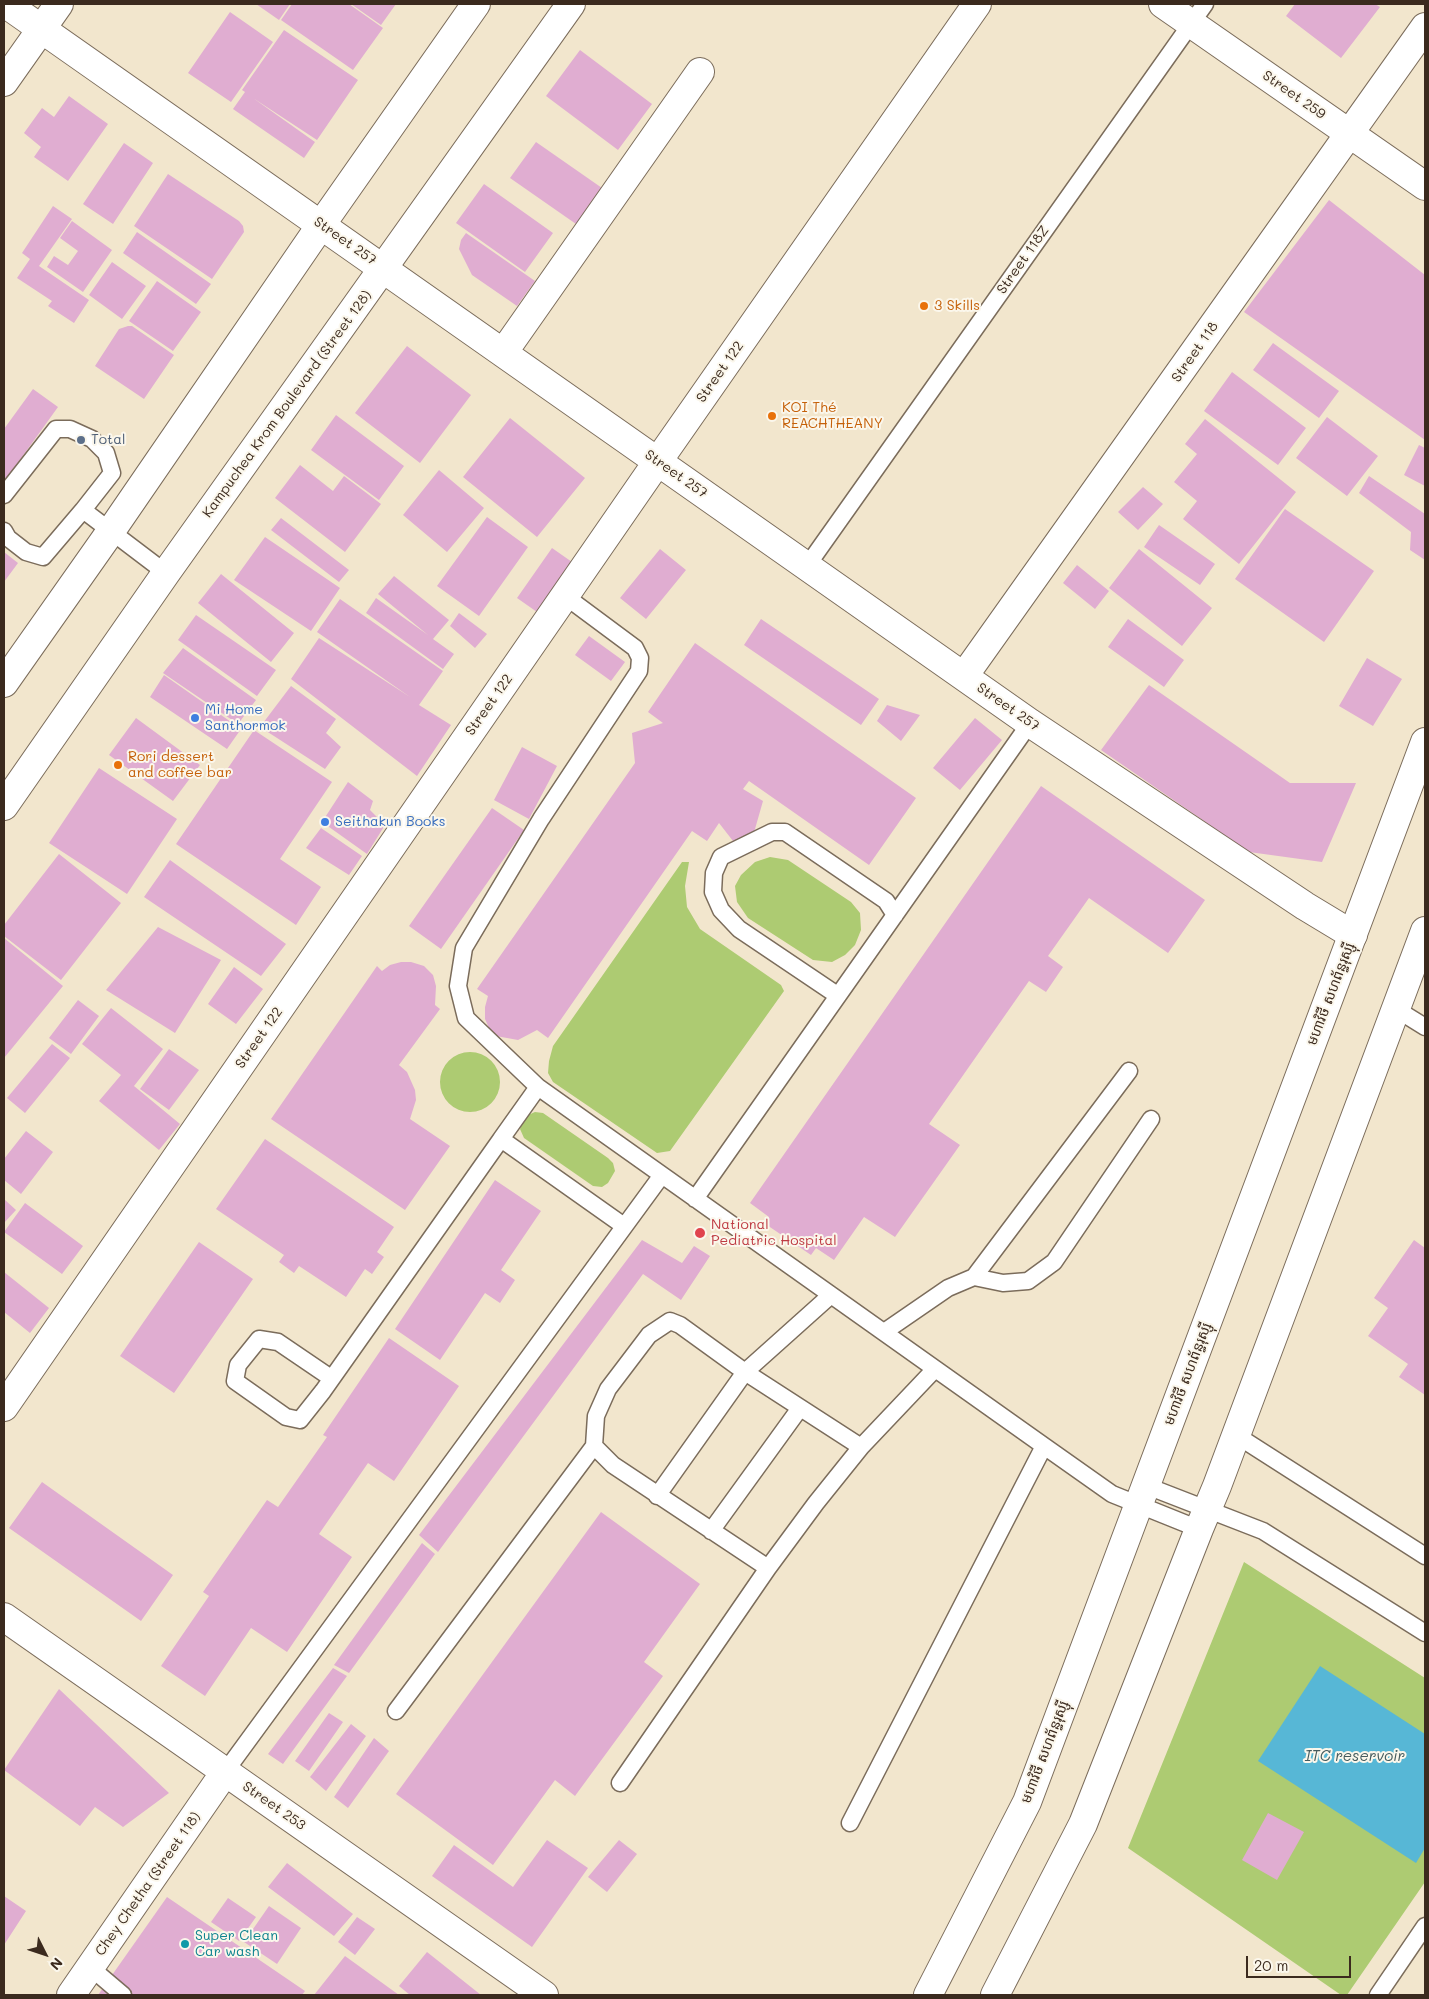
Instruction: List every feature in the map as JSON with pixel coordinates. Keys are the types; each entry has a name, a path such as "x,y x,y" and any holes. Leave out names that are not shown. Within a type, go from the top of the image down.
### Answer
{"main road":[{"name":"Street 257","path":"6,4 1030,723 1306,906 1353,934"},
{"path":"4,82 59,4"},
{"path":"4,683 111,531 321,224 476,4"},
{"name":"Kampuchea Krom Boulevard (Street 128)","path":"4,806 166,573 571,4"},
{"name":"Street 122","path":"4,1407 658,461 977,4"},
{"name":"Street 259","path":"1163,4 1198,14 1350,133 1425,186"},
{"name":"Street 118","path":"964,676 1425,27"},
{"path":"503,353 700,72"},
{"name":"មហាវិថី សហព័ន្ធរុស្ស៊ី","path":"928,1995 1027,1802 1425,742"},
{"path":"995,1995 1083,1824 1236,1435 1396,1009 1422,947"},
{"name":"Street 253","path":"4,1617 225,1772 528,1990"},
{"name":"Chey Chetha (Street 118)","path":"71,1995 225,1772"}],"lane":[{"name":"Street 118Z","path":"807,566 1198,14"},
{"path":"4,495 56,429 70,429 92,439 106,454 112,474 43,557 26,552 8,538 4,531"},
{"path":"83,510 166,573"},
{"path":"565,596 634,648 640,658 639,671 541,820 464,948 458,986 466,1018 538,1086 1112,1494 1143,1496 1203,1519 1262,1531 1425,1633"},
{"path":"695,1199 1030,723"},
{"path":"837,996 740,929 721,910 713,892 714,874 721,857 772,832 785,832 886,901 895,915"},
{"path":"1396,1009 1425,1027"},
{"path":"884,1332 948,1288 974,1277 1130,1070"},
{"path":"331,1378 278,1342 259,1340 238,1365 235,1381 286,1417 300,1420 331,1378 538,1086"},
{"path":"974,1277 1003,1283 1028,1280 1054,1262 1151,1119"},
{"path":"501,1139 624,1226"},
{"path":"225,1772 662,1175"},
{"path":"657,1496 745,1372 831,1295"},
{"path":"396,1711 594,1446 596,1416 608,1389 649,1335 670,1321 680,1325 745,1372 861,1447"},
{"path":"620,1783 768,1568 816,1503 861,1447 935,1369"},
{"path":"711,1531 800,1408"},
{"path":"1236,1435 1425,1556"},
{"path":"594,1446 613,1465 657,1496 768,1568"},
{"path":"850,1823 1044,1446"},
{"path":"1378,1995 1425,1926"},
{"path":"90,1967 124,1995"}],"green space":[{"path":"770,857 788,860 851,902 860,913 861,930 855,945 845,955 832,962 813,960 748,918 737,902 735,886 741,875 755,862"},
{"path":"682,862 689,862 685,886 687,907 700,929 781,985 784,991 670,1151 657,1153 553,1082 548,1073 549,1061 553,1046"},
{"path":"464,1052 476,1052 487,1057 495,1065 500,1076 498,1094 487,1107 476,1112 464,1112 453,1107 445,1099 440,1088 440,1076 445,1065 453,1057"},
{"path":"535,1112 543,1113 608,1158 613,1163 615,1171 608,1183 602,1187 593,1186 524,1138 520,1129 523,1121 528,1115"},
{"path":"1244,1562 1425,1678 1425,1882 1347,1995 1341,1995 1128,1848"}],"water":[{"name":"ITC reservoir","path":"1320,1666 1425,1734 1425,1848 1416,1863 1258,1761"}],"building":[{"path":"256,4 290,4 279,20"},
{"path":"292,4 349,4 383,28 353,70 281,20"},
{"path":"351,4 396,4 381,25"},
{"path":"1295,4 1375,4 1380,7 1341,58 1286,16"},
{"path":"230,12 273,42 231,102 188,73"},
{"path":"284,30 358,80 317,140 253,98 315,142 304,158 233,109 245,92 242,90"},
{"path":"580,50 652,104 618,150 546,96"},
{"path":"69,96 108,124 68,181 34,157 41,147 24,133 42,108 54,117"},
{"path":"536,142 602,188 576,224 510,178"},
{"path":"124,143 153,163 113,224 83,204"},
{"path":"168,174 239,221 243,226 244,232 212,279 134,226"},
{"path":"484,184 553,233 525,272 456,223"},
{"path":"1329,200 1425,275 1425,440 1244,312"},
{"path":"53,206 72,219 39,266 89,300 74,323 48,306 52,301 17,278 30,259 22,253"},
{"path":"72,221 112,250 83,292 47,267 54,256 68,265 78,251 60,238"},
{"path":"137,232 211,284 196,304 123,253"},
{"path":"466,233 535,281 517,306 472,275 459,249 461,240"},
{"path":"112,262 146,286 122,319 89,295"},
{"path":"157,281 201,312 173,351 129,321"},
{"path":"132,326 174,355 144,399 95,366 119,329"},
{"path":"1273,343 1339,391 1319,418 1253,370"},
{"path":"407,346 471,395 420,463 355,413"},
{"path":"1232,372 1306,428 1278,465 1204,411"},
{"path":"33,389 58,407 4,482 4,429"},
{"path":"336,415 404,466 379,500 311,450"},
{"path":"1327,417 1378,456 1347,496 1296,458"},
{"path":"510,418 585,478 537,537 463,477"},
{"path":"1205,419 1296,492 1239,564 1183,519 1197,501 1174,482 1197,454 1185,444"},
{"path":"1419,445 1425,448 1425,486 1404,475"},
{"path":"300,465 333,491 344,476 381,504 345,552 275,498"},
{"path":"439,470 484,508 447,552 403,515"},
{"path":"1369,476 1425,514 1425,560 1410,550 1411,532 1359,493"},
{"path":"1143,487 1163,504 1138,530 1118,512"},
{"path":"1285,509 1374,571 1324,642 1235,579"},
{"path":"487,517 528,547 479,616 437,586"},
{"path":"281,518 349,570 339,582 271,530"},
{"path":"1159,525 1215,564 1200,585 1144,547"},
{"path":"265,537 340,588 311,631 234,580"},
{"path":"552,548 572,562 537,612 517,598"},
{"path":"660,549 686,570 646,619 620,598"},
{"path":"1139,549 1212,608 1182,646 1109,588"},
{"path":"4,552 18,563 4,582"},
{"path":"1077,565 1109,591 1095,609 1063,583"},
{"path":"221,574 294,633 271,662 198,603"},
{"path":"394,576 449,620 433,639 454,654 443,669 366,613 376,598 428,635 378,594"},
{"path":"340,599 443,671 419,705 451,725 417,776 291,679 319,638 410,697 317,632"},
{"path":"459,613 487,634 475,648 450,626"},
{"path":"196,615 276,670 257,696 178,640"},
{"path":"761,619 879,699 861,725 744,645"},
{"path":"1128,619 1184,660 1164,687 1108,647"},
{"path":"589,636 625,662 611,681 575,655"},
{"path":"695,643 916,798 869,865 749,781 743,789 763,801 753,836 733,841 719,823 707,841 692,831 548,1038 537,1030 518,1040 496,1036 489,1028 485,1019 485,1007 488,996 477,989 635,763 632,733 663,723 648,712"},
{"path":"183,648 256,700 238,724 163,673"},
{"path":"1367,658 1402,679 1373,726 1339,706"},
{"path":"164,675 241,729 227,749 150,697"},
{"path":"1149,685 1290,783 1356,783 1322,862 1249,852 1101,750"},
{"path":"291,686 336,719 326,733 341,747 325,769 260,727"},
{"path":"887,705 920,715 901,741 877,721"},
{"path":"136,718 200,765 173,801 109,755"},
{"path":"975,718 1002,740 960,790 933,768"},
{"path":"254,730 332,782 280,859 321,887 296,925 176,844"},
{"path":"522,747 557,766 529,819 494,800"},
{"path":"99,768 177,819 127,894 49,843"},
{"path":"348,782 373,801 370,810 385,825 367,854 322,822"},
{"path":"1041,786 1205,900 1168,953 1089,898 1048,956 1063,967 1046,992 1029,981 929,1124 960,1145 895,1237 864,1217 834,1260 816,1248 811,1255 764,1223 769,1217 750,1203"},
{"path":"492,808 524,830 441,949 409,926"},
{"path":"321,828 362,856 349,875 306,848"},
{"path":"59,854 121,903 61,980 4,936 4,925"},
{"path":"170,860 286,944 261,976 144,897"},
{"path":"158,927 221,960 175,1033 106,990"},
{"path":"4,938 63,986 4,1058"},
{"path":"411,962 424,966 433,975 436,986 435,1005 440,1009 399,1065 407,1072 415,1090 416,1100 410,1119 450,1146 405,1210 271,1119 377,966 382,971 390,965"},
{"path":"234,967 263,989 236,1024 208,1004"},
{"path":"78,1000 99,1016 71,1054 49,1038"},
{"path":"111,1008 163,1049 134,1086 180,1124 159,1150 99,1101 121,1075 82,1044"},
{"path":"52,1044 70,1058 25,1113 7,1098"},
{"path":"169,1049 199,1070 169,1110 140,1089"},
{"path":"26,1131 53,1152 21,1194 4,1180 4,1159"},
{"path":"265,1139 394,1227 377,1252 384,1257 372,1274 365,1269 346,1297 299,1266 294,1273 279,1262 284,1255 216,1209"},
{"path":"495,1180 541,1211 501,1270 515,1280 500,1303 485,1293 440,1360 395,1329"},
{"path":"4,1199 16,1210 4,1223"},
{"path":"25,1203 83,1246 62,1274 4,1232"},
{"path":"642,1240 682,1263 694,1246 710,1256 681,1300 643,1274 438,1552 419,1535"},
{"path":"1414,1240 1425,1248 1425,1395 1399,1377 1408,1364 1368,1336 1388,1308 1374,1298"},
{"path":"199,1242 253,1279 174,1393 120,1356"},
{"path":"4,1272 49,1308 30,1333 4,1312"},
{"path":"389,1338 459,1386 394,1481 368,1463 319,1534 352,1557 287,1652 251,1628 205,1696 161,1666 209,1596 203,1592 267,1500 278,1507 327,1437 323,1435"},
{"path":"42,1482 173,1575 141,1621 9,1528"},
{"path":"601,1512 700,1584 644,1662 663,1676 575,1796 555,1780 493,1865 396,1794"},
{"path":"422,1543 435,1554 349,1673 334,1665"},
{"path":"333,1668 347,1676 283,1764 268,1754"},
{"path":"59,1689 169,1793 123,1827 95,1807 80,1826 4,1770"},
{"path":"329,1713 343,1722 309,1771 295,1761"},
{"path":"351,1724 366,1736 326,1791 310,1777"},
{"path":"374,1738 389,1751 348,1808 334,1797"},
{"path":"1268,1813 1304,1832 1277,1880 1242,1860"},
{"path":"547,1840 588,1868 532,1947 432,1876 454,1845 513,1887"},
{"path":"619,1840 637,1854 607,1892 588,1877"},
{"path":"287,1863 353,1914 334,1936 268,1887"},
{"path":"4,1896 26,1911 4,1945"},
{"name":"Super Clean Car wash","path":"167,1897 305,1991 302,1995 98,1995"},
{"path":"228,1898 256,1917 239,1941 211,1922"},
{"path":"269,1906 301,1928 277,1964 244,1942"},
{"path":"357,1917 375,1929 355,1955 338,1942"},
{"path":"427,1952 481,1995 410,1995 399,1986"},
{"path":"345,1956 399,1995 314,1995"}],"place":[{"name":"3 Skills","path":"924,306"},
{"name":"KOI Thé REACHTHEANY","path":"772,416"},
{"name":"Total","path":"81,440"},
{"name":"Mi Home Santhormok","path":"195,718"},
{"name":"Rori dessert and coffee bar","path":"118,765"},
{"name":"Seithakun Books","path":"325,822"},
{"name":"National Pediatric Hospital","path":"700,1233"},
{"name":"Super Clean Car wash","path":"185,1944"}]}
